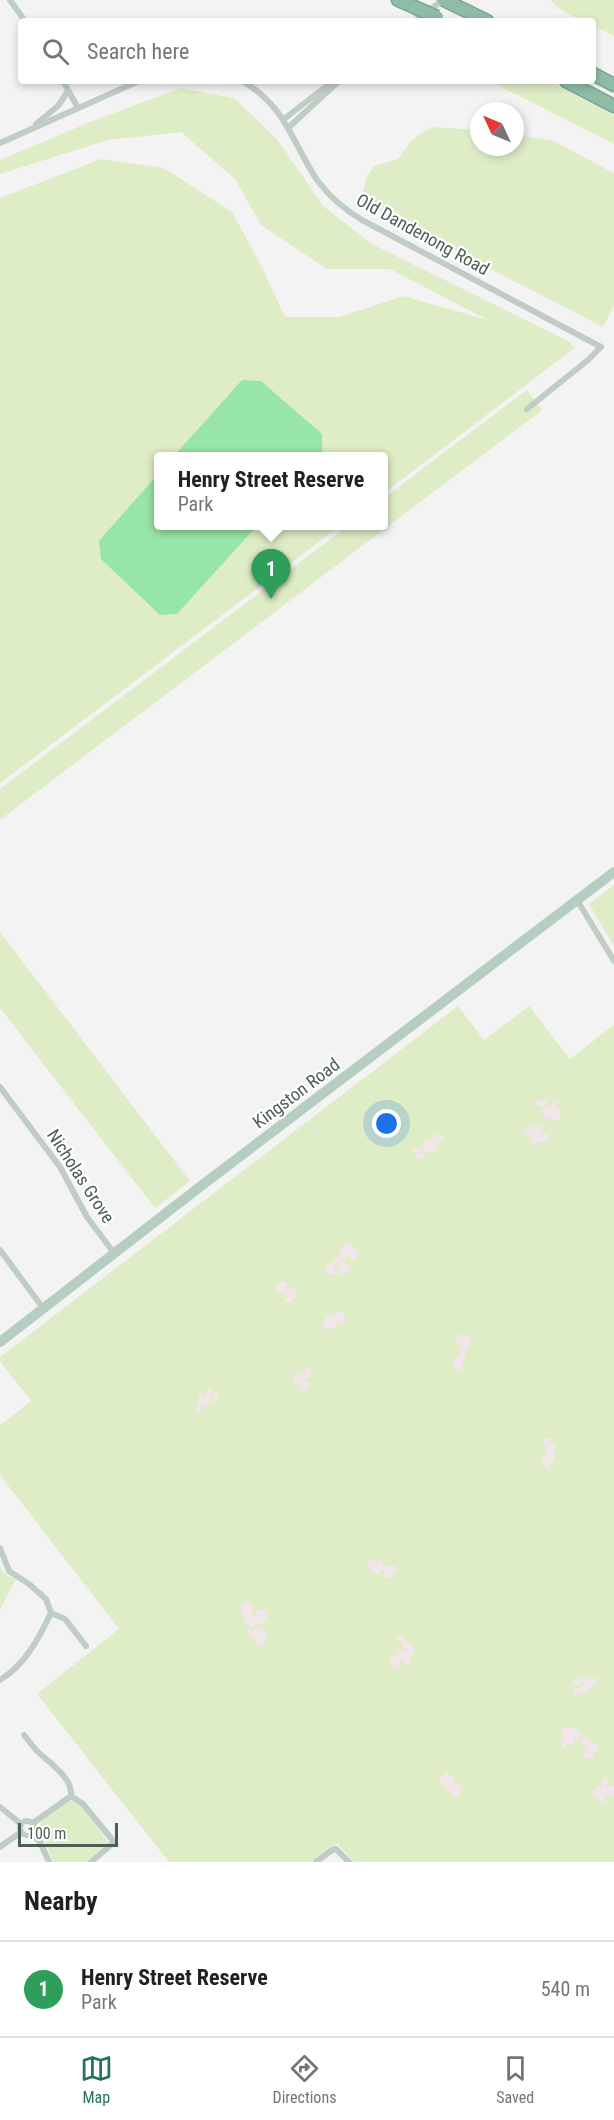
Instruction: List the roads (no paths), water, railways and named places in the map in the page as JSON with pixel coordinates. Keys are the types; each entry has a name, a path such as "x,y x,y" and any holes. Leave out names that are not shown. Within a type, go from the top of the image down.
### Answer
{"highway":[{"path":"398,0 439,18"},
{"path":"447,2 481,18"},
{"path":"596,76 614,85"},
{"path":"572,84 614,106"}],"main road":[{"name":"Kingston Road","path":"0,1342 614,872"}],"street":[{"path":"10,0 23,18"},
{"path":"420,18 447,2"},
{"path":"64,84 78,108"},
{"path":"0,142 132,84"},
{"name":"Old Dandenong Road","path":"246,84 265,97 284,119 318,181 337,202 353,215 601,347 527,409"},
{"path":"284,119 329,84"},
{"path":"290,127 336,84"},
{"path":"24,132 55,110 68,91"},
{"path":"577,900 614,961"},
{"name":"Nicholas Grove","path":"0,1087 60,1167 87,1217 114,1253"},
{"path":"0,1250 44,1308"},
{"path":"0,1548 9,1571 46,1599 51,1613 26,1657 0,1680"},
{"path":"51,1613 65,1619 86,1646"},
{"path":"24,1735 72,1789 71,1796 33,1823"},
{"path":"71,1796 83,1804 114,1842 91,1862"},
{"path":"0,1807 21,1824"},
{"path":"21,1824 27,1820 33,1823"},
{"path":"32,1833 33,1823"},
{"path":"21,1824 21,1832"},
{"path":"21,1832 28,1835 32,1833"},
{"path":"0,1847 21,1832"},
{"path":"32,1833 40,1842 49,1862"},
{"path":"316,1862 336,1849 349,1862"}],"place":[{"name":"Henry Street Reserve","path":"271,599"}]}
